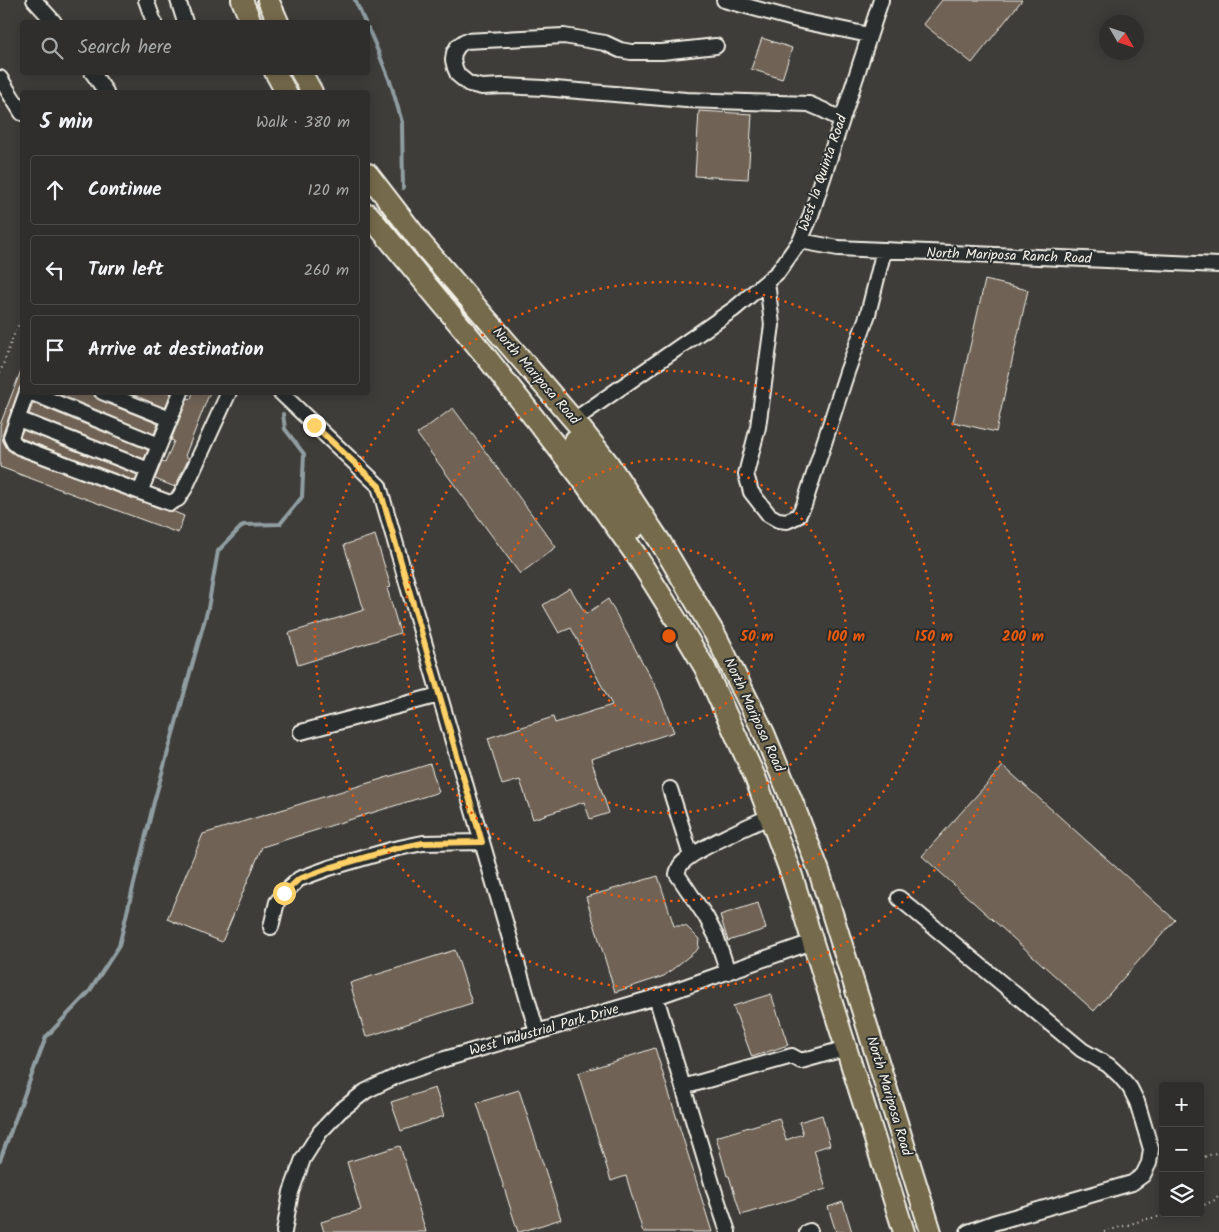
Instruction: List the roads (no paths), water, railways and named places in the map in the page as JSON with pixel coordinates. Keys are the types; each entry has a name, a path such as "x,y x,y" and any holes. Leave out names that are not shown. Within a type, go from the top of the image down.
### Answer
{"highway":[{"path":"242,0 250,20"},
{"path":"268,0 277,20"},
{"path":"277,75 285,90"},
{"path":"303,75 311,90"},
{"name":"North Mariposa Road","path":"370,177 417,257 636,555 705,668 756,777 771,816 847,1048 904,1232"},
{"name":"North Mariposa Road","path":"370,216 417,257 574,420 608,463 640,510 718,638 764,733 819,871 932,1232"},
{"path":"574,420 571,428 576,443 654,558 676,597 715,680 741,745"},
{"path":"764,733 816,911 818,935 812,942"},
{"path":"812,942 822,944 830,955 866,1041 903,1140"}],"street":[{"path":"34,0 52,20"},
{"path":"146,0 153,20"},
{"path":"178,0 184,20"},
{"path":"724,0 802,21 869,35"},
{"name":"West la Quinta Road","path":"574,420 734,309 778,272 800,241 810,218 881,0"},
{"path":"716,46 662,52 630,52 620,50 605,43 564,36 465,41 461,43 454,53 453,60 458,75 462,79 469,84 482,87 543,88 686,100 809,104 842,120"},
{"path":"94,75 105,90"},
{"path":"0,78 20,110"},
{"name":"North Mariposa Ranch Road","path":"800,241 838,248 1219,265"},
{"path":"767,281 772,325 758,427 746,474 751,492 769,515 778,520 787,520 798,516 804,505 868,314 884,250"},
{"path":"28,395 11,437 19,447 170,503 178,499 185,488 228,395"},
{"path":"36,395 159,445"},
{"path":"109,395 170,420"},
{"path":"140,492 180,395"},
{"path":"283,395 379,486 537,1032"},
{"path":"18,419 148,470"},
{"path":"301,732 439,695"},
{"path":"670,789 691,856"},
{"path":"728,972 716,936 677,874 680,866 691,856 749,825 771,816"},
{"path":"271,927 277,902 299,879 394,849 423,843 482,842"},
{"path":"899,898 1082,1050 1108,1065 1119,1075 1130,1088 1137,1102 1151,1149 1149,1163 1143,1175 1132,1183 968,1232"},
{"name":"West Industrial Park Drive","path":"284,1232 291,1192 303,1159 326,1125 340,1111 366,1091 401,1074 445,1059 656,997 812,942"},
{"path":"656,997 714,1193 728,1232"},
{"path":"683,1087 792,1056 801,1061 847,1048"}],"waterway":[{"path":"355,0 364,20"},
{"path":"370,33 391,84 402,122 403,188"},
{"path":"0,1160 46,1037 89,992 119,946 154,802 208,608 218,551 243,525 280,524 302,497 304,454 285,429 283,414"}]}
